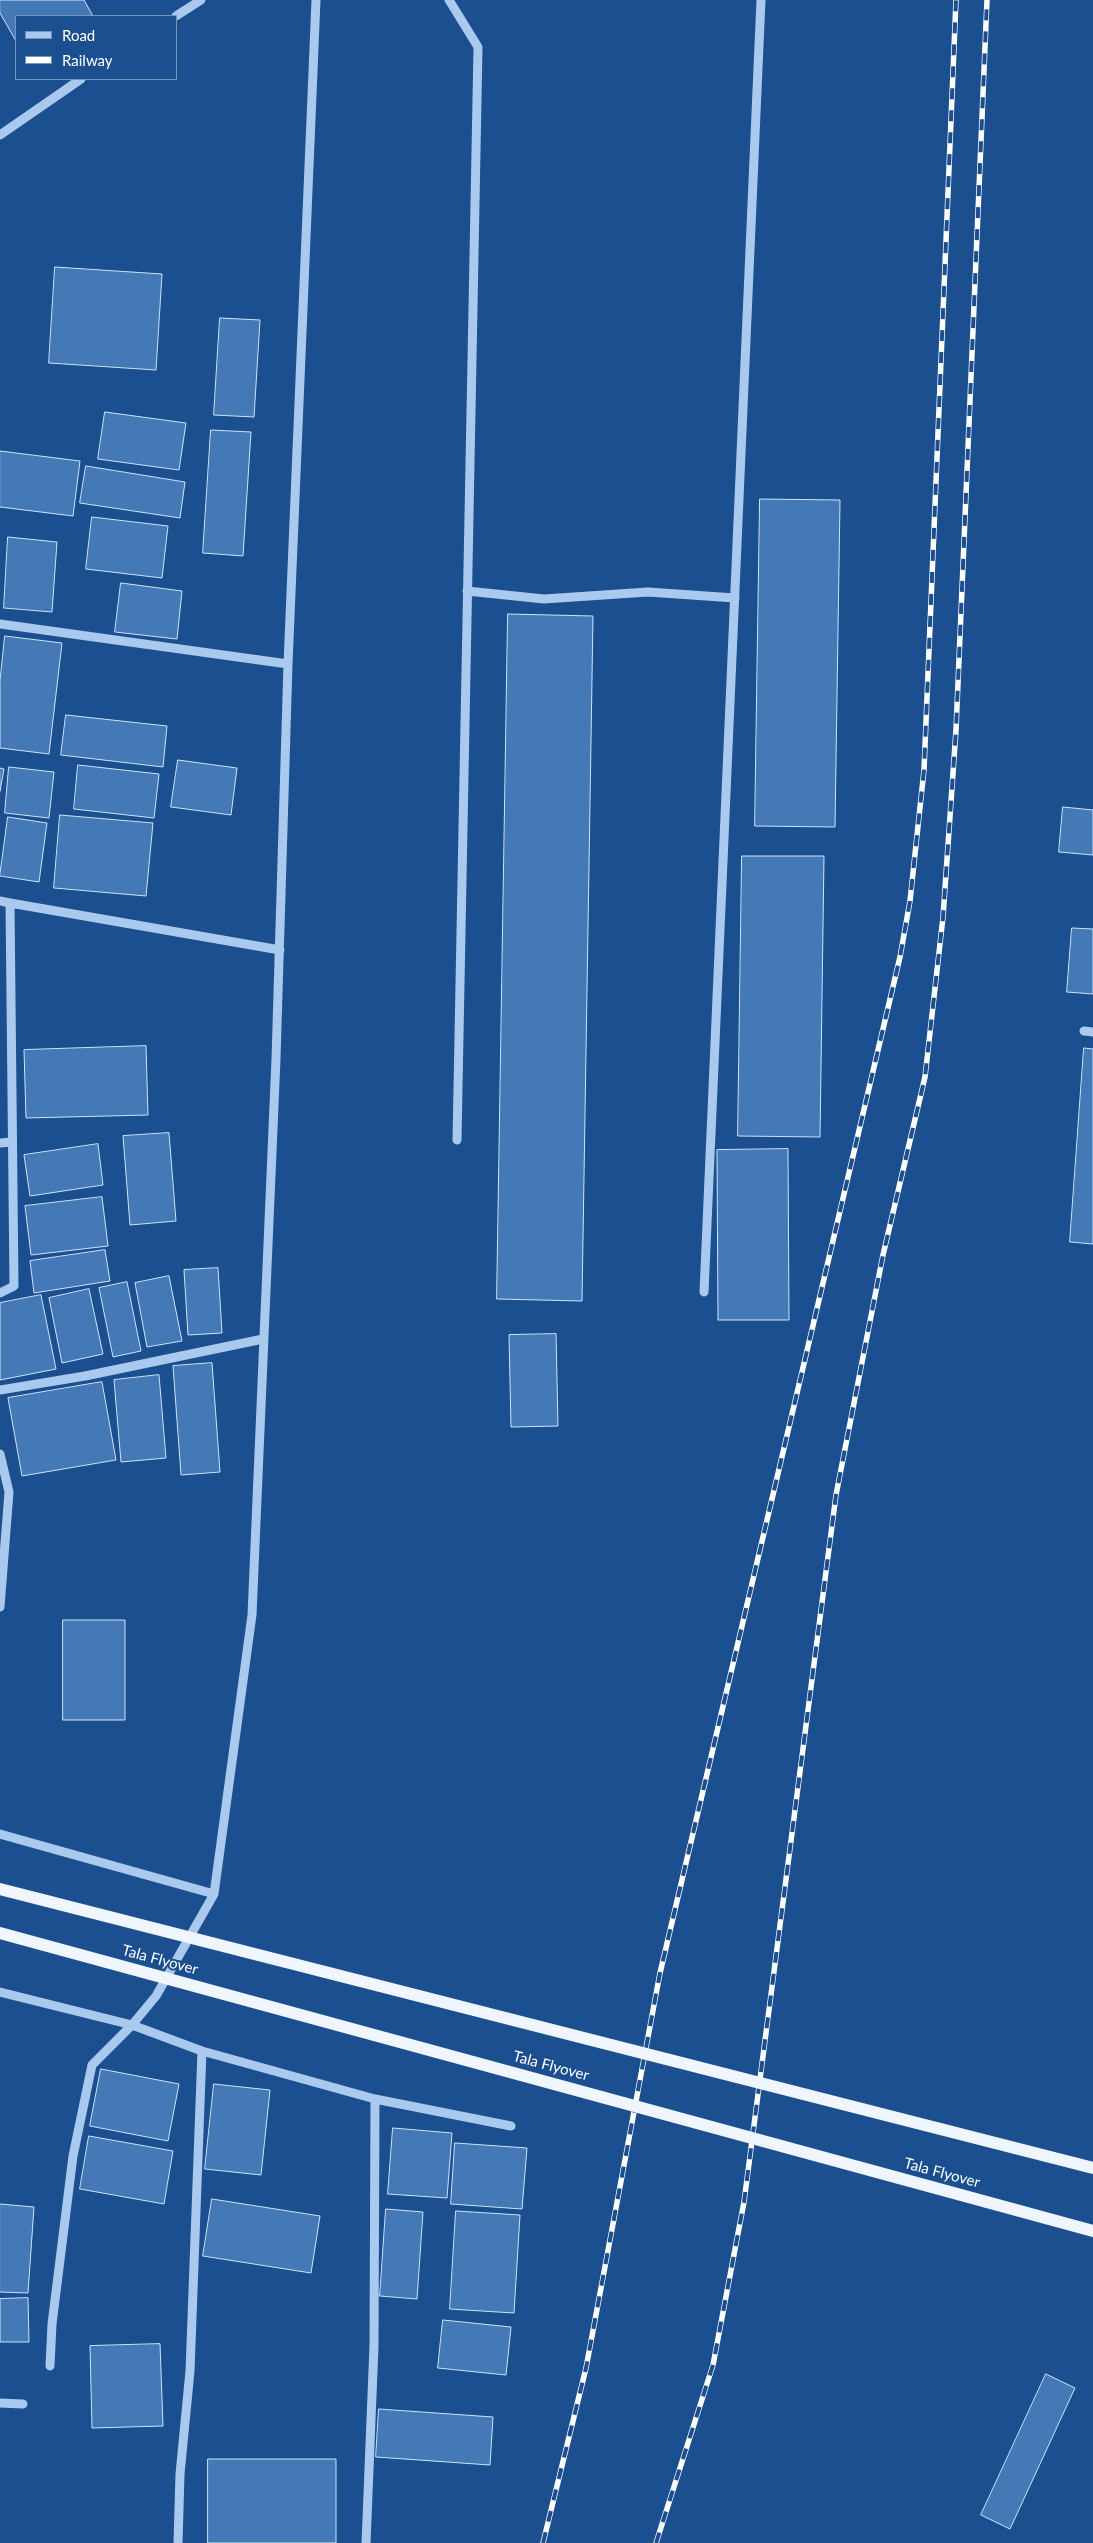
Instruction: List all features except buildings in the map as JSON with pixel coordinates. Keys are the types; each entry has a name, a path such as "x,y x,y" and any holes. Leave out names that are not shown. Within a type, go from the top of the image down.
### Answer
{"main road":[{"name":"Tala Flyover","path":"0,1889 1093,2168"},
{"name":"Tala Flyover","path":"0,1933 1093,2231"}],"street":[{"path":"178,15 201,0"},
{"path":"50,2366 52,2324 73,2156 92,2065 132,2025 156,1996 214,1894 252,1615 280,950 288,664 316,0"},
{"path":"449,0 478,47 457,1140"},
{"path":"704,1292 761,0"},
{"path":"0,135 80,80"},
{"path":"467,591 544,599 648,592 735,598"},
{"path":"0,624 288,664"},
{"path":"0,900 280,950"},
{"path":"0,1293 14,1286 10,903"},
{"path":"0,1143 11,1142"},
{"path":"0,1390 85,1376 263,1339"},
{"path":"0,1454 9,1492 0,1607"},
{"path":"0,1834 214,1894"},
{"path":"0,1992 132,2025 202,2050 374,2099 511,2126"},
{"path":"178,2543 180,2474 190,2371 202,2050"},
{"path":"366,2543 374,2346 374,2099"},
{"path":"0,2403 23,2404"}],"railway":[{"path":"543,2543 586,2368 660,1973 900,957 910,901 924,770 956,0"},
{"path":"656,2543 713,2365 744,2202 836,1495 883,1255 925,1077 943,917 956,730 987,0"}]}
